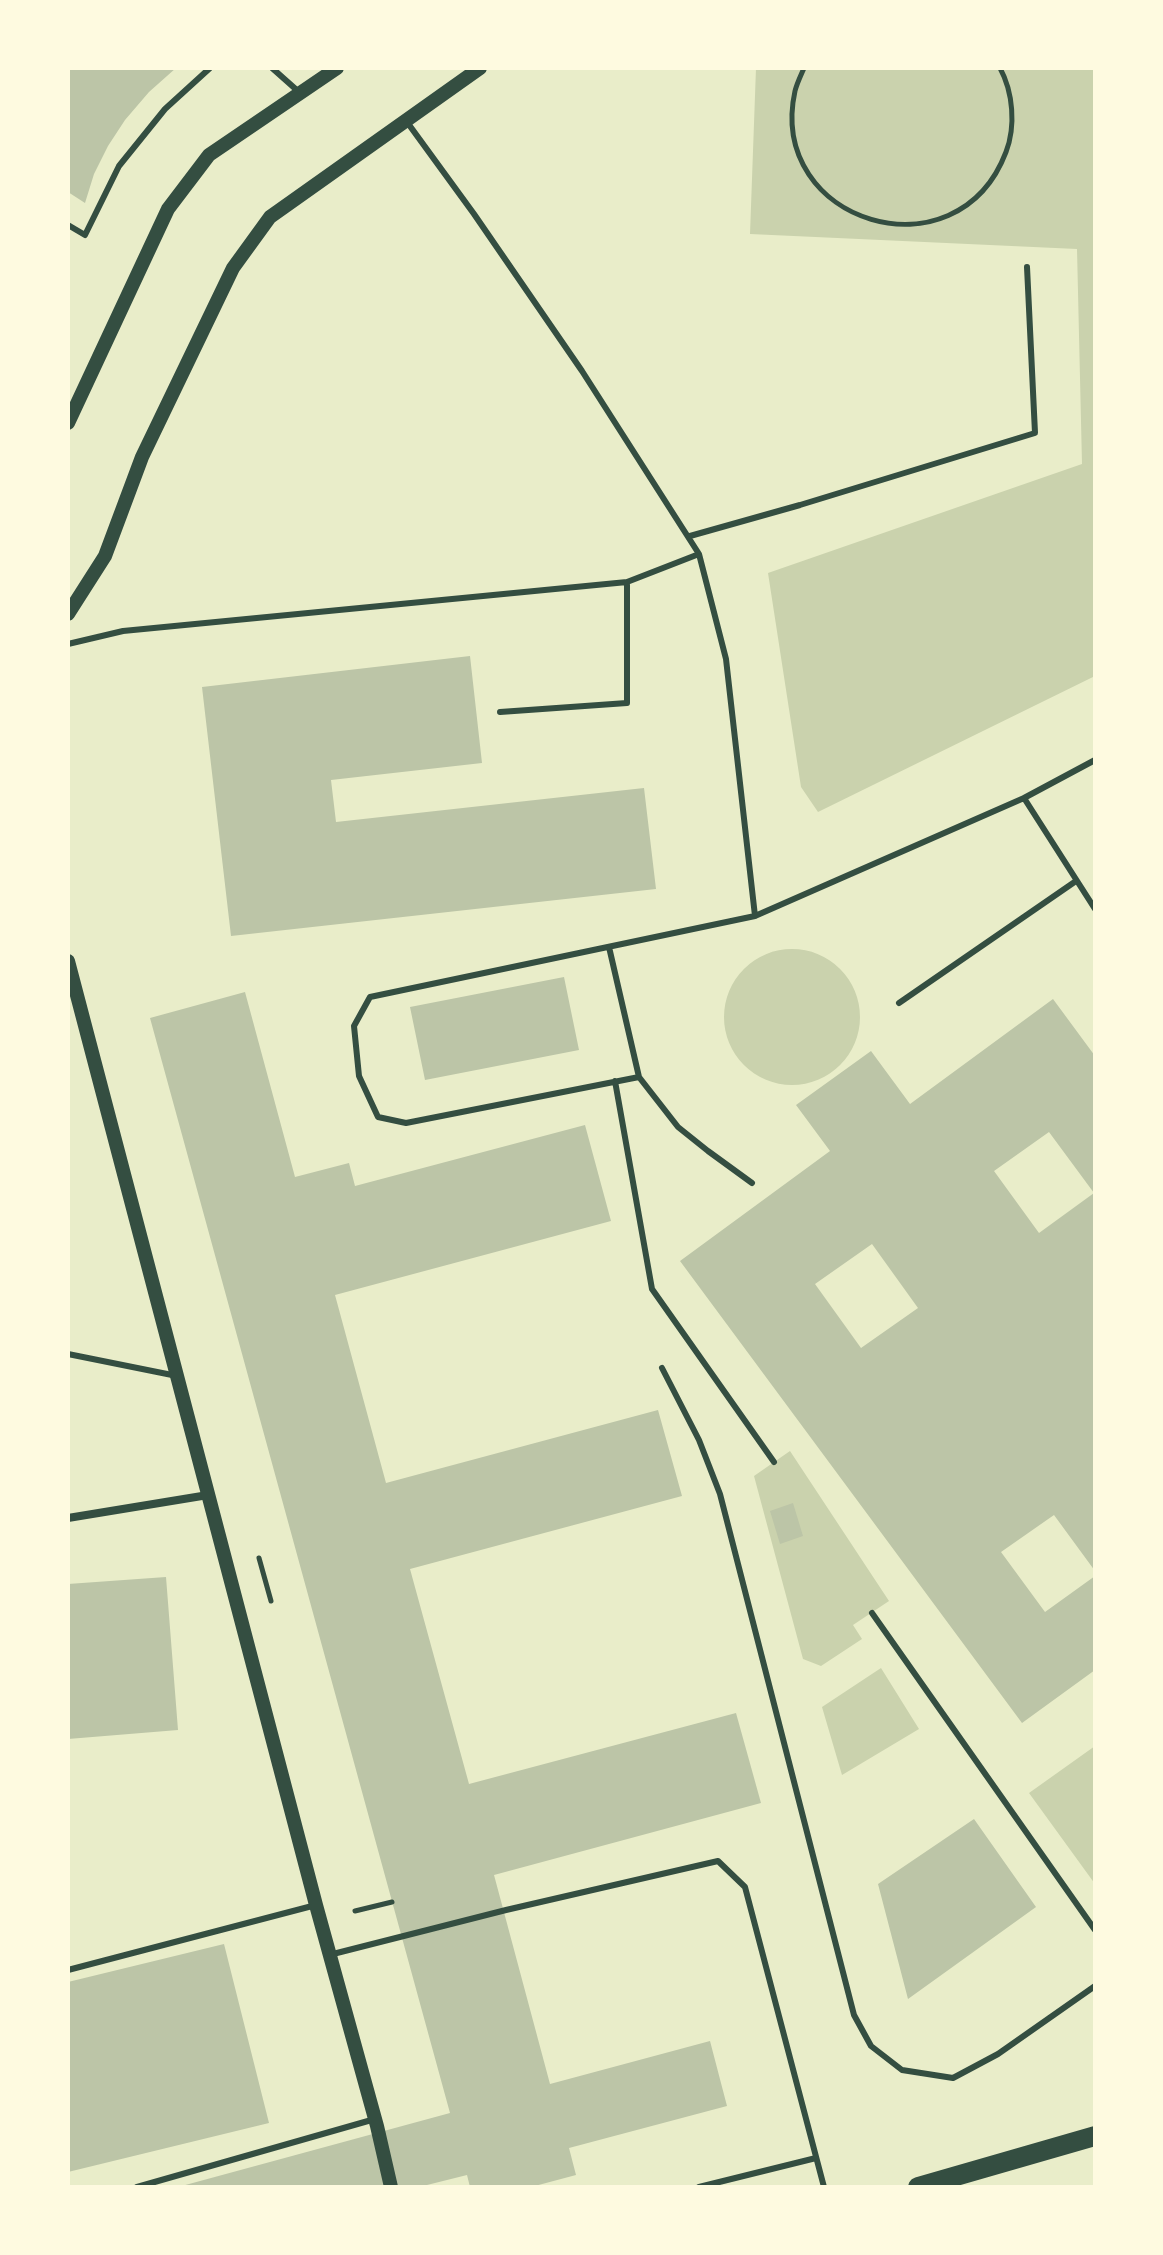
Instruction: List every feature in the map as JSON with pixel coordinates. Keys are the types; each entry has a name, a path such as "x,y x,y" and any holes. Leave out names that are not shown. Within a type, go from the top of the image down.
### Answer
{"main road":[{"path":"918,2187 1095,2136"}],"street":[{"path":"68,423 168,209 209,155 337,68"},
{"path":"68,614 105,556 142,457 233,268 270,217 480,68"},
{"path":"68,961 391,2187"},
{"path":"68,1518 208,1495"}],"lane":[{"path":"68,225 85,235 119,166 165,109 210,68"},
{"path":"272,68 300,93"},
{"path":"406,121 573,358 699,554 726,659 755,916"},
{"path":"690,536 1035,433 1027,267"},
{"path":"68,644 123,631 627,582 699,554"},
{"path":"500,712 627,703 627,582"},
{"path":"639,1077 406,1123 378,1117 359,1076 354,1026 370,997 755,916 1024,798 1095,760"},
{"path":"1024,798 1095,909"},
{"path":"899,1003 1076,881"},
{"path":"609,947 639,1077 678,1127 752,1183"},
{"path":"615,1081 652,1289 774,1462"},
{"path":"68,1354 177,1376"},
{"path":"662,1368 699,1440 720,1494 854,2015 871,2046 902,2070 953,2078 998,2054 1095,1986"},
{"path":"872,1613 1095,1930"},
{"path":"329,1955 718,1861 745,1887 824,2187"},
{"path":"68,1970 316,1905"},
{"path":"137,2187 375,2119"},
{"path":"699,2187 816,2158"}],"path":[{"path":"804,68 795,91 793,115 795,140 803,164 816,184 834,202 877,223 901,226 948,216 978,195 1000,167 1009,144 1012,120 1010,96 1000,68"},
{"path":"259,1558 271,1601"},
{"path":"355,1911 392,1902"}],"green space":[{"path":"756,68 1095,68 1095,676 818,812 801,787 768,573 1082,464 1077,249 750,234"},
{"path":"792,949 818,955 840,969 854,991 860,1017 854,1043 840,1065 818,1079 792,1085 766,1079 744,1065 730,1043 724,1017 730,991 744,969 766,955"},
{"path":"790,1451 889,1601 853,1625 862,1639 821,1666 803,1659 754,1476"},
{"path":"881,1668 919,1729 842,1775 822,1707"},
{"path":"1095,1746 1095,1884 1029,1793"}],"building":[{"path":"68,68 176,68 149,92 125,120 94,174 85,203 68,192"},
{"path":"470,656 482,763 331,780 336,822 644,788 656,889 231,936 202,687"},
{"path":"564,977 579,1050 425,1080 410,1007"},
{"path":"245,992 295,1177 349,1163 355,1186 585,1125 611,1221 335,1295 386,1483 658,1410 682,1496 410,1569 469,1784 736,1713 761,1803 494,1875 550,2084 710,2041 727,2106 569,2148 576,2175 531,2187 470,2187 467,2175 419,2187 178,2187 450,2113 150,1018"},
{"path":"1053,999 1095,1056 1095,1571 1054,1515 1001,1552 1045,1612 1095,1576 1095,1670 1022,1723 680,1261 830,1151 796,1105 871,1051 910,1104","holes":["1049,1132 1094,1193 1039,1233 994,1171","872,1244 918,1308 861,1348 815,1284"]},
{"path":"793,1503 803,1536 780,1544 770,1511"},
{"path":"166,1577 178,1730 68,1739 68,1584"},
{"path":"974,1819 1036,1907 908,1999 878,1884"},
{"path":"224,1944 269,2123 68,2172 68,1982"}]}
